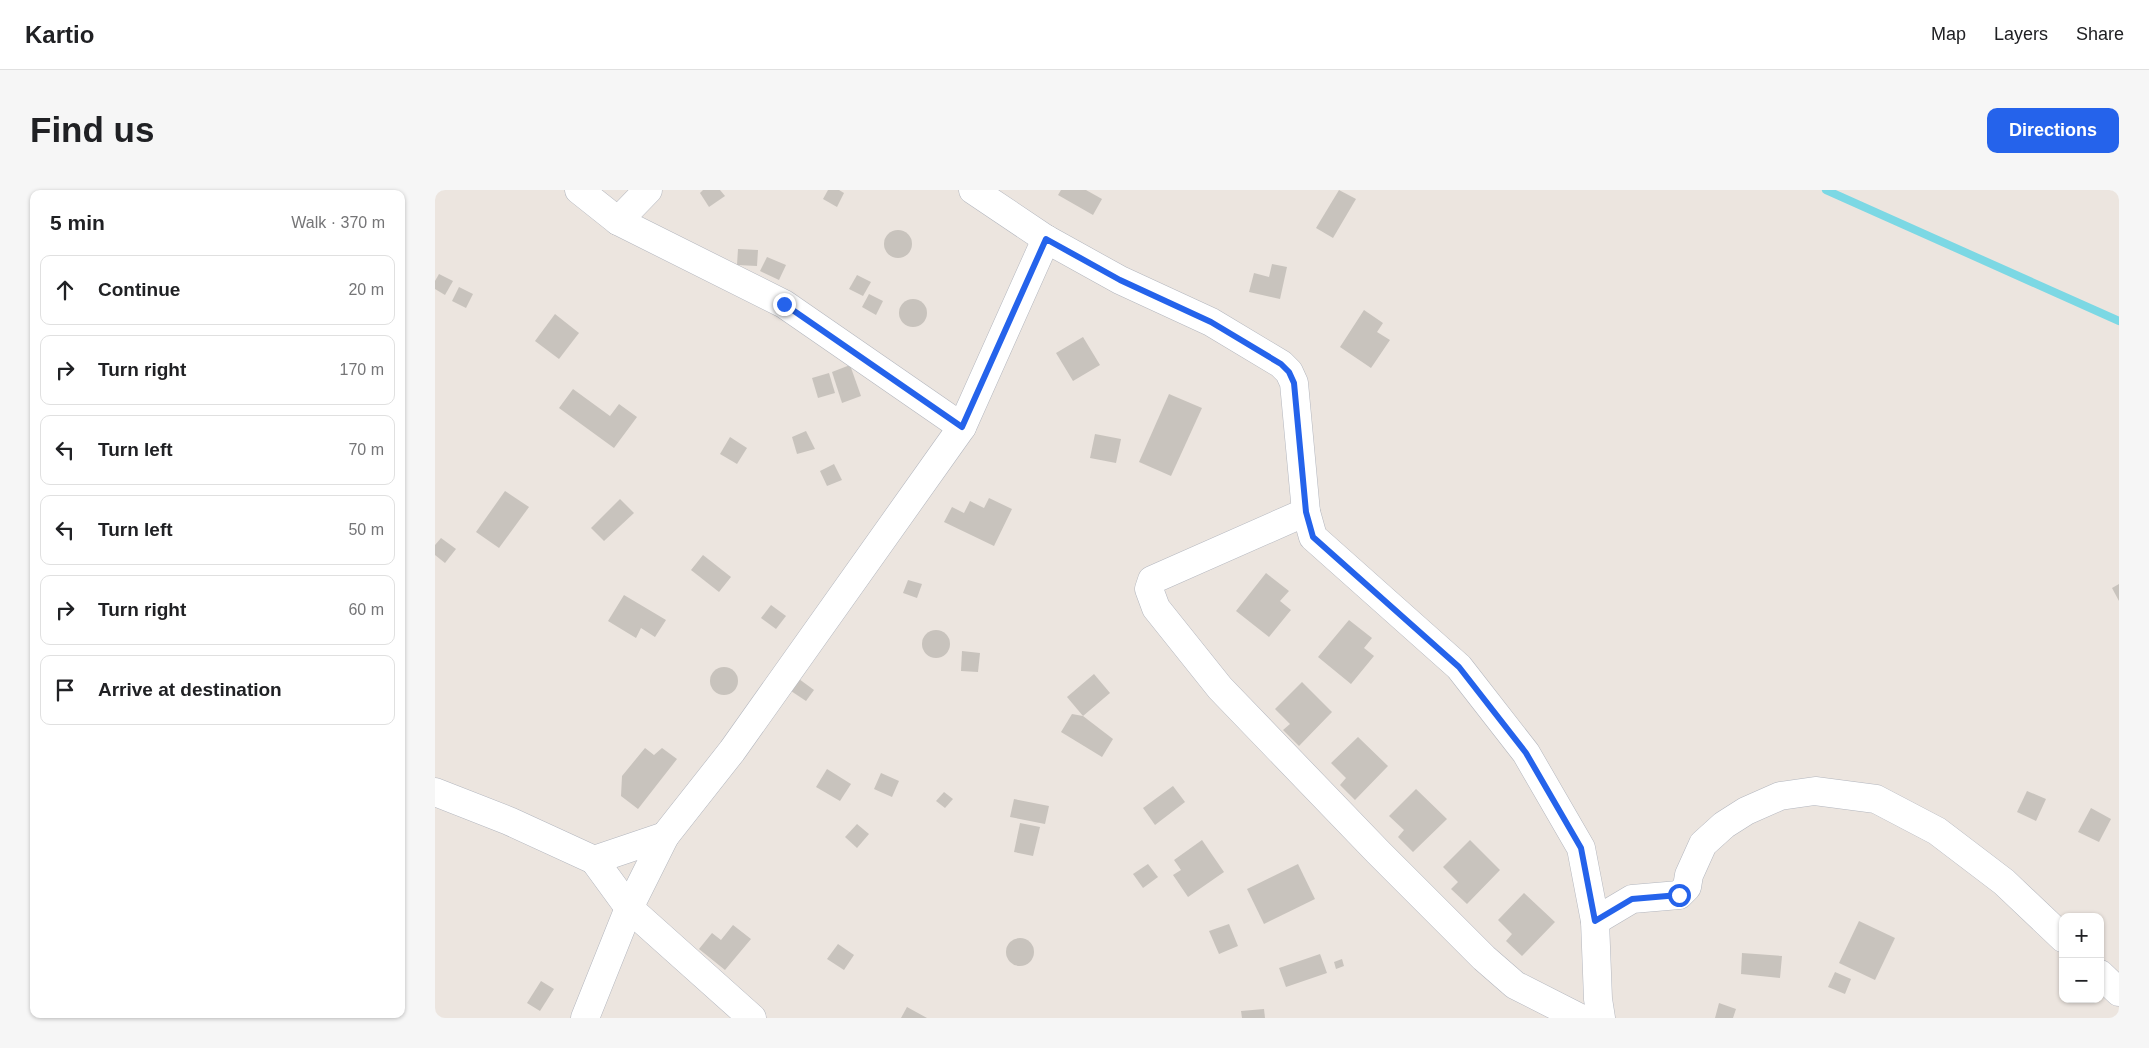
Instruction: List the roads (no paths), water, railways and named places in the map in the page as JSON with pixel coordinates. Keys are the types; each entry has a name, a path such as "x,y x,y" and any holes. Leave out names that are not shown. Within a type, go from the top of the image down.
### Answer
{"street":[{"path":"579,190 618,220 784,304 962,427"},
{"path":"618,220 648,190"},
{"path":"973,190 1046,239 1120,280 1211,322 1281,364 1289,372 1294,383 1306,512 1313,537 1459,667 1526,753 1581,848 1595,921 1598,999 1601,1018"},
{"path":"585,1018 629,908 665,836 732,751 962,427 1046,239"},
{"path":"1306,512 1152,580 1149,589 1156,608 1220,688 1378,852 1484,958 1515,985 1580,1018"},
{"path":"1595,921 1632,899 1679,895 1687,887 1689,875 1703,844 1724,824 1746,810 1781,796 1815,791 1876,799 1937,831 2004,882 2059,934"},
{"path":"435,792 509,821 594,860 629,908 752,1018"},
{"path":"594,860 665,836"},
{"path":"2104,978 2119,992"}],"waterway":[{"path":"1826,190 2119,321"}]}
